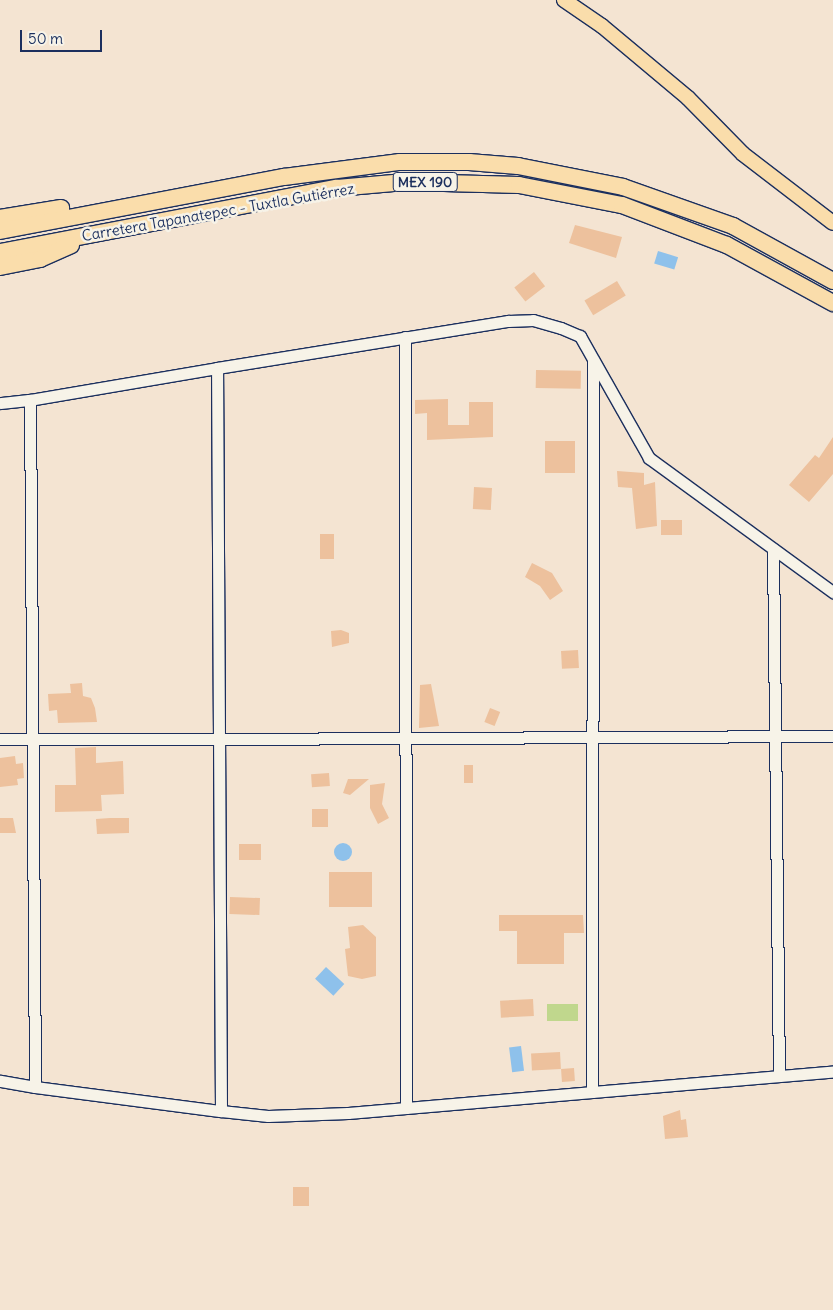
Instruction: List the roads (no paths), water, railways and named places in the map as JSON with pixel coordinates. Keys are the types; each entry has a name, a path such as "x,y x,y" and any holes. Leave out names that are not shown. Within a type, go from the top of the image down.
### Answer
{"highway":[{"name":"Carretera Tapanatepec - Tuxtla Gutiérrez","path":"0,231 284,177 400,162 518,166 623,187 715,220 833,281"},
{"name":"Carretera Tapanatepec - Tuxtla Gutiérrez","path":"0,252 337,188 405,182 519,185 622,205 727,245 833,303"},
{"path":"0,218 124,197 157,201"},
{"path":"0,267 40,259 95,234"}],"main road":[{"path":"564,0 602,26 688,98 743,154 833,223"}],"street":[{"path":"0,403 30,400 508,320 534,320 580,336 649,458 833,592"},
{"path":"405,337 406,1108"},
{"path":"592,1092 593,359"},
{"path":"217,368 221,1111"},
{"path":"30,400 35,1087"},
{"path":"773,549 777,736 779,1076"},
{"path":"0,739 833,736"},
{"path":"0,1081 268,1116 406,1108 833,1071"}],"water":[{"path":"658,251 678,257 674,270 654,263"},
{"path":"339,843 347,843 352,848 350,859 339,861 334,856 334,848"},
{"path":"326,967 344,984 333,996 315,979"},
{"path":"521,1046 524,1071 512,1072 509,1047"}]}
